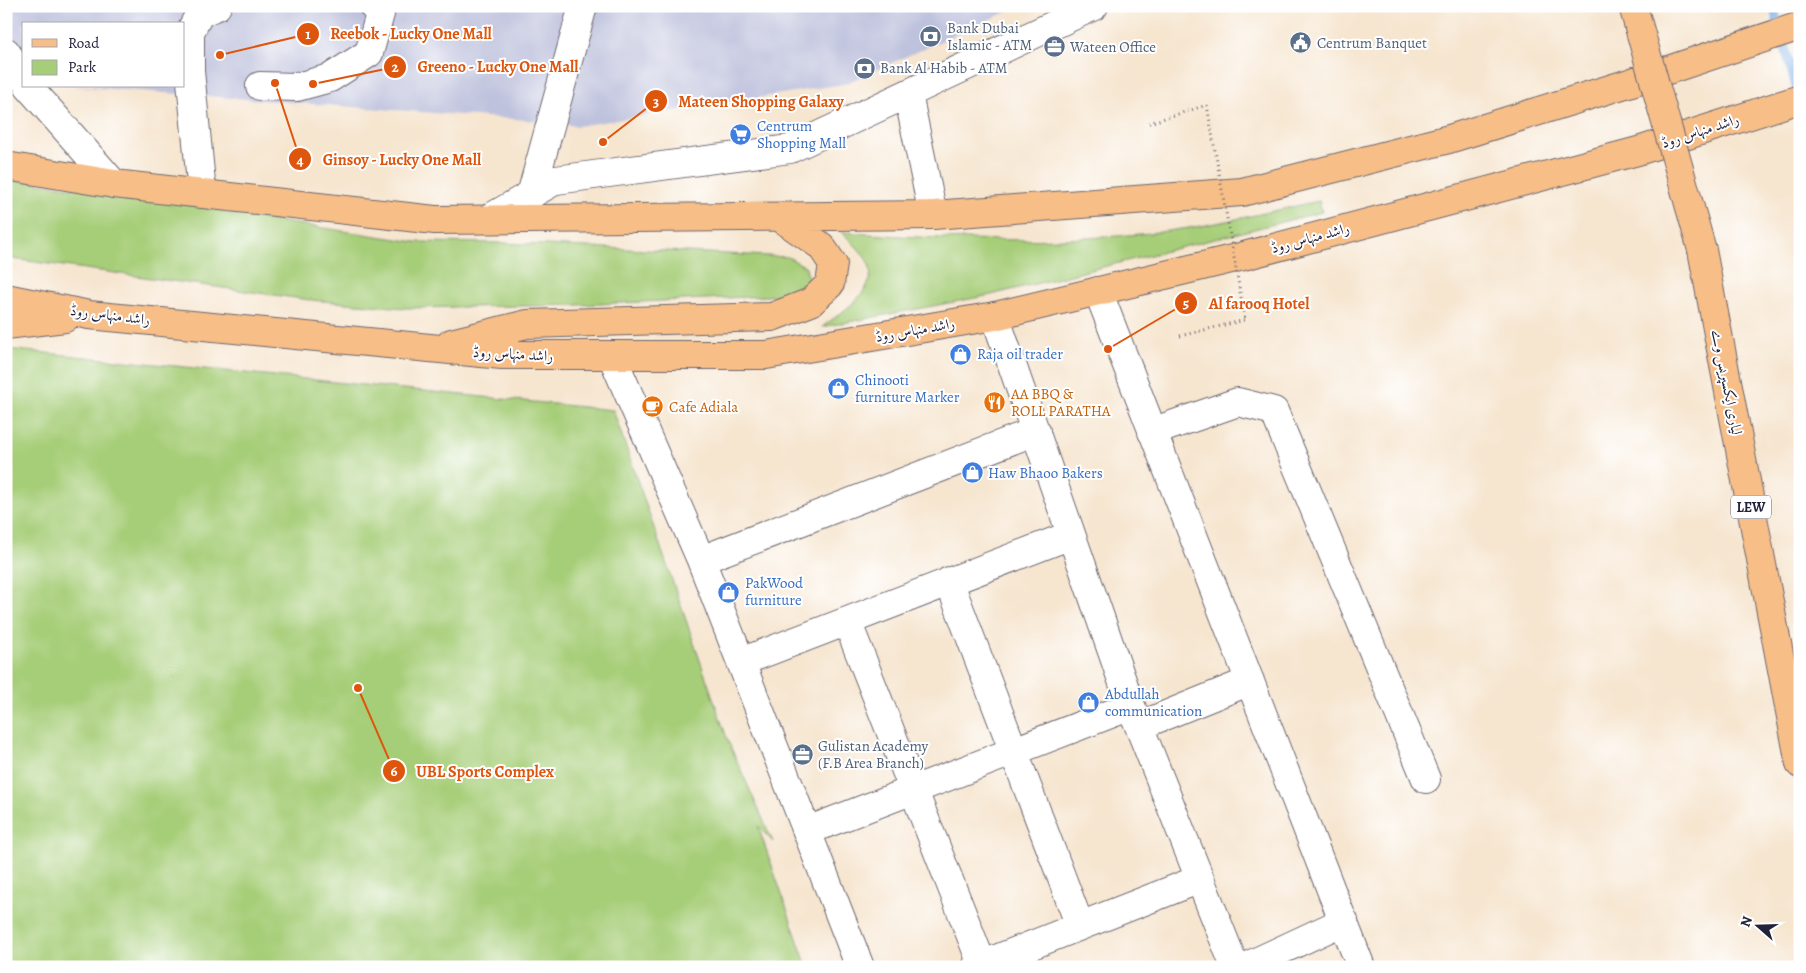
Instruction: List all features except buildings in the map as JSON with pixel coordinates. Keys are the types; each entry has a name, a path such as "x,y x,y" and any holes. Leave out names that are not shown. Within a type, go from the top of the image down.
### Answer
{"main road":[{"name":"لیاری ایکسپریس وے","path":"1632,6 1702,250 1800,764"},
{"path":"6,166 114,184 435,220 933,215 1242,192 1449,138 1629,83 1800,26"},
{"name":"راشد منہاس روڈ","path":"6,298 89,315 502,355 766,355 995,316 1240,257 1638,151 1800,99"},
{"path":"430,348 527,324 772,317 811,302 830,284 833,264 821,246 781,218"},
{"path":"6,325 89,315"}],"street":[{"path":"202,193 190,71 190,32 200,12 217,6"},
{"path":"260,86 297,87 330,78 369,53 380,14 373,6"},
{"path":"530,195 583,6"},
{"path":"488,219 556,180 790,149 1094,6"},
{"path":"6,52 22,76"},
{"path":"30,88 114,184"},
{"path":"908,94 933,215"},
{"path":"1098,292 1361,967"},
{"path":"995,316 1135,716 1234,967"},
{"path":"612,356 701,560 860,967"},
{"path":"1152,432 1238,402 1274,411 1426,779"},
{"path":"701,560 1036,431"},
{"path":"741,662 1071,534"},
{"path":"950,581 1080,926"},
{"path":"847,621 914,790 979,966 1200,879"},
{"path":"807,831 1014,752 1250,681"},
{"path":"1245,967 1344,921"}],"path":[{"path":"1149,123 1207,105 1246,320 1180,336"}],"shaded area":[{"path":"6,6 1020,6 844,84 578,126 527,120 98,88 185,88 185,22 22,22 22,83 6,82"}],"green space":[{"path":"6,179 155,198 258,218 416,242 505,243 788,257 806,267 808,279 801,288 789,295 578,305 405,308 310,300 6,258"},
{"path":"1319,201 1322,212 991,295 822,327 856,300 863,292 871,274 864,256 842,232 929,238 1016,240 1102,237 1189,228"},
{"path":"6,349 613,410 728,741 773,842 758,826 807,967 6,967"}],"waterway":[{"path":"1773,6 1799,97"}],"place":[{"name":"Bank Dubai Islamic - ATM","path":"931,37"},
{"name":"Centrum Banquet","path":"1301,43"},
{"name":"Wateen Office","path":"1054,47"},
{"name":"Reebok - Lucky One Mall","path":"220,55"},
{"name":"Bank Al Habib - ATM","path":"864,68"},
{"name":"Ginsoy - Lucky One Mall","path":"275,83"},
{"name":"Greeno - Lucky One Mall","path":"313,84"},
{"name":"Centrum Shopping Mall","path":"741,135"},
{"name":"Mateen Shopping Galaxy","path":"603,142"},
{"name":"Al farooq Hotel","path":"1108,349"},
{"name":"Raja oil trader","path":"961,354"},
{"name":"Chinooti furniture Marker","path":"839,389"},
{"name":"AA BBQ & ROLL PARATHA","path":"995,403"},
{"name":"Cafe Adiala","path":"653,407"},
{"name":"Haw Bhaoo Bakers","path":"972,473"},
{"name":"PakWood furniture","path":"729,592"},
{"name":"UBL Sports Complex","path":"358,688"},
{"name":"Abdullah communication","path":"1089,703"},
{"name":"Gulistan Academy (F.B Area Branch)","path":"802,755"}]}
